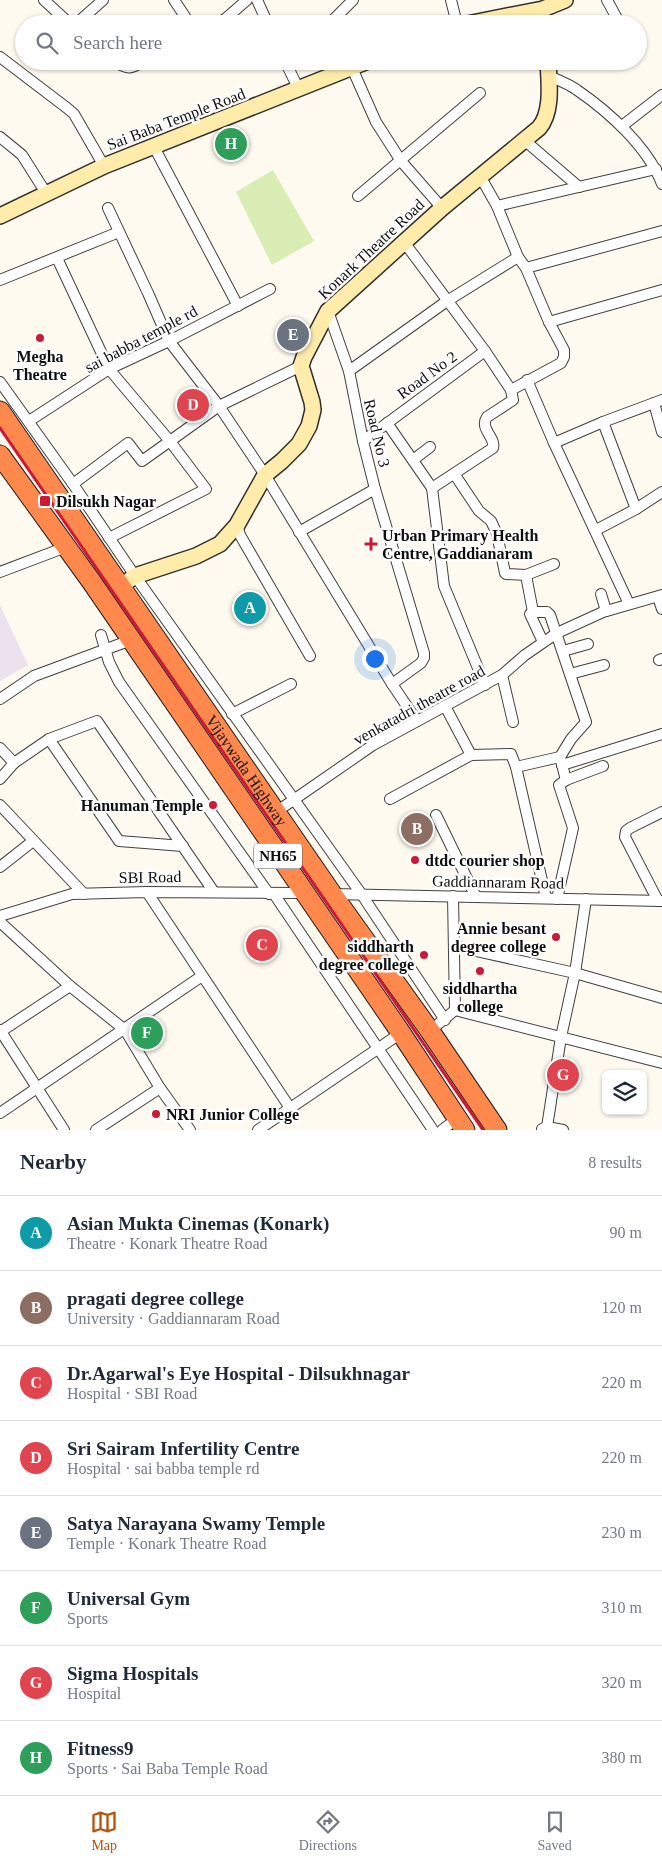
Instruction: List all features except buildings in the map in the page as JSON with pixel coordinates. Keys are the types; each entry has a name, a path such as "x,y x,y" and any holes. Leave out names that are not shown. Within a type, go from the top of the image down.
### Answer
{"highway":[{"name":"Vijaywada Highway","path":"0,411 128,581 276,812 332,894 437,1031 497,1130"},
{"name":"Vijaywada Highway","path":"0,455 131,640 462,1124"},
{"path":"415,1056 437,1031"}],"street":[{"path":"44,0 60,15"},
{"path":"86,15 103,0"},
{"path":"174,0 184,15"},
{"path":"231,15 248,0"},
{"path":"257,0 264,15"},
{"path":"451,0 455,15"},
{"path":"521,15 545,11 566,0"},
{"path":"606,0 615,15"},
{"path":"337,15 348,2"},
{"path":"0,57 15,68"},
{"path":"17,70 74,114 104,166"},
{"path":"290,70 299,90"},
{"name":"Sai Baba Temple Road","path":"0,216 104,166 153,145 347,70"},
{"path":"353,70 376,122 401,161 442,208"},
{"name":"Konark Theatre Road","path":"301,366 328,311 442,208 539,128 547,115 548,70"},
{"path":"549,70 576,88 622,126 656,169 662,184"},
{"path":"358,196 480,93"},
{"path":"622,126 662,95"},
{"path":"0,137 22,155 46,193"},
{"path":"523,140 579,187"},
{"path":"153,145 238,306"},
{"path":"497,206 656,169"},
{"path":"480,176 497,206 518,257 526,268 549,322 564,350 564,357 561,363 511,390"},
{"path":"108,208 169,341 219,406 265,475 392,684 418,721"},
{"path":"526,268 662,231"},
{"path":"0,280 119,232"},
{"path":"404,242 485,351 511,390 513,400 484,421 484,426 494,443 493,448 455,475 432,488"},
{"path":"349,371 447,301 518,257"},
{"path":"57,258 109,369 169,440 206,488 109,538"},
{"name":"sai babba temple rd","path":"29,422 109,369 169,341 270,289"},
{"path":"549,322 662,290"},
{"name":"Road No 3","path":"328,311 349,371 375,489 424,653 421,663 392,684"},
{"name":"Road No 2","path":"363,441 485,351"},
{"path":"74,484 128,443 142,461 219,406 301,366 314,410 309,426 299,444 265,475 236,525 220,544 196,556 128,581"},
{"path":"527,380 554,443 629,604"},
{"path":"0,382 74,484 109,538 128,581 232,714 362,895 437,1031 455,1010 452,896"},
{"path":"554,443 658,401 662,432"},
{"path":"603,422 636,509"},
{"path":"387,423 432,488 444,586 486,685"},
{"path":"413,460 430,447"},
{"path":"455,475 472,502 491,521 497,534 505,573 526,575 554,564"},
{"path":"299,532 375,489"},
{"path":"596,530 636,509 662,492"},
{"path":"236,525 310,656"},
{"path":"0,572 66,547"},
{"path":"526,575 533,612 549,613 586,722 571,738 561,761 566,780"},
{"path":"601,594 606,611"},
{"path":"660,596 662,609"},
{"name":"venkatadri theatre road","path":"276,812 373,745 502,675 524,655 557,633 606,611 660,596"},
{"path":"530,614 543,642"},
{"path":"101,635 105,650 119,682 271,894 433,1130"},
{"path":"0,699 34,676 131,640"},
{"path":"563,651 588,644"},
{"path":"570,674 604,665"},
{"path":"502,675 513,722"},
{"path":"232,714 290,684"},
{"path":"445,706 471,755"},
{"path":"0,779 14,763 48,739 97,721 214,892"},
{"path":"516,767 561,761 662,734"},
{"path":"48,739 119,841 183,846"},
{"path":"0,748 14,763"},
{"path":"390,799 471,755 511,754 516,767 546,898"},
{"path":"557,899 572,828 559,785 566,780 603,766"},
{"path":"0,805 84,894"},
{"path":"660,901 625,837 626,831 630,828 662,812"},
{"path":"436,815 476,897"},
{"path":"0,867 33,841"},
{"path":"147,892 290,1108"},
{"name":"SBI Road","path":"0,916 72,894 147,892 304,893"},
{"name":"Gaddiannaram Road","path":"332,894 660,901"},
{"path":"563,1130 544,1128 575,973 586,899"},
{"path":"0,922 70,986 125,1030 160,1088 190,1130"},
{"path":"454,946 575,973 662,998"},
{"path":"0,1113 202,976"},
{"path":"64,1130 0,1031 70,986"},
{"path":"455,1010 662,1063"},
{"path":"258,1130 401,1033"},
{"path":"96,1130 160,1088"},
{"path":"442,1130 462,1124"}],"shaded area":[{"path":"0,605 28,665 0,681"}],"green space":[{"path":"273,170 314,241 272,265 236,192"}],"railway":[{"path":"0,428 483,1130"}],"place":[{"name":"Fitness9","path":"231,144"},
{"name":"Satya Narayana Swamy Temple","path":"293,335"},
{"name":"Megha Theatre","path":"40,338"},
{"name":"Sri Sairam Infertility Centre","path":"193,405"},
{"name":"Dilsukh Nagar","path":"45,501"},
{"name":"Urban Primary Health Centre, Gaddianaram","path":"371,544"},
{"name":"Asian Mukta Cinemas (Konark)","path":"250,608"},
{"name":"Hanuman Temple","path":"213,805"},
{"name":"pragati degree college","path":"417,829"},
{"name":"dtdc courier shop","path":"415,860"},
{"name":"Annie besant degree college","path":"556,937"},
{"name":"Dr.Agarwal's Eye Hospital - Dilsukhnagar","path":"262,945"},
{"name":"siddharth degree college","path":"424,955"},
{"name":"siddhartha college","path":"480,971"},
{"name":"Universal Gym","path":"147,1033"},
{"name":"Sigma Hospitals","path":"563,1075"},
{"name":"NRI Junior College","path":"156,1114"}]}
